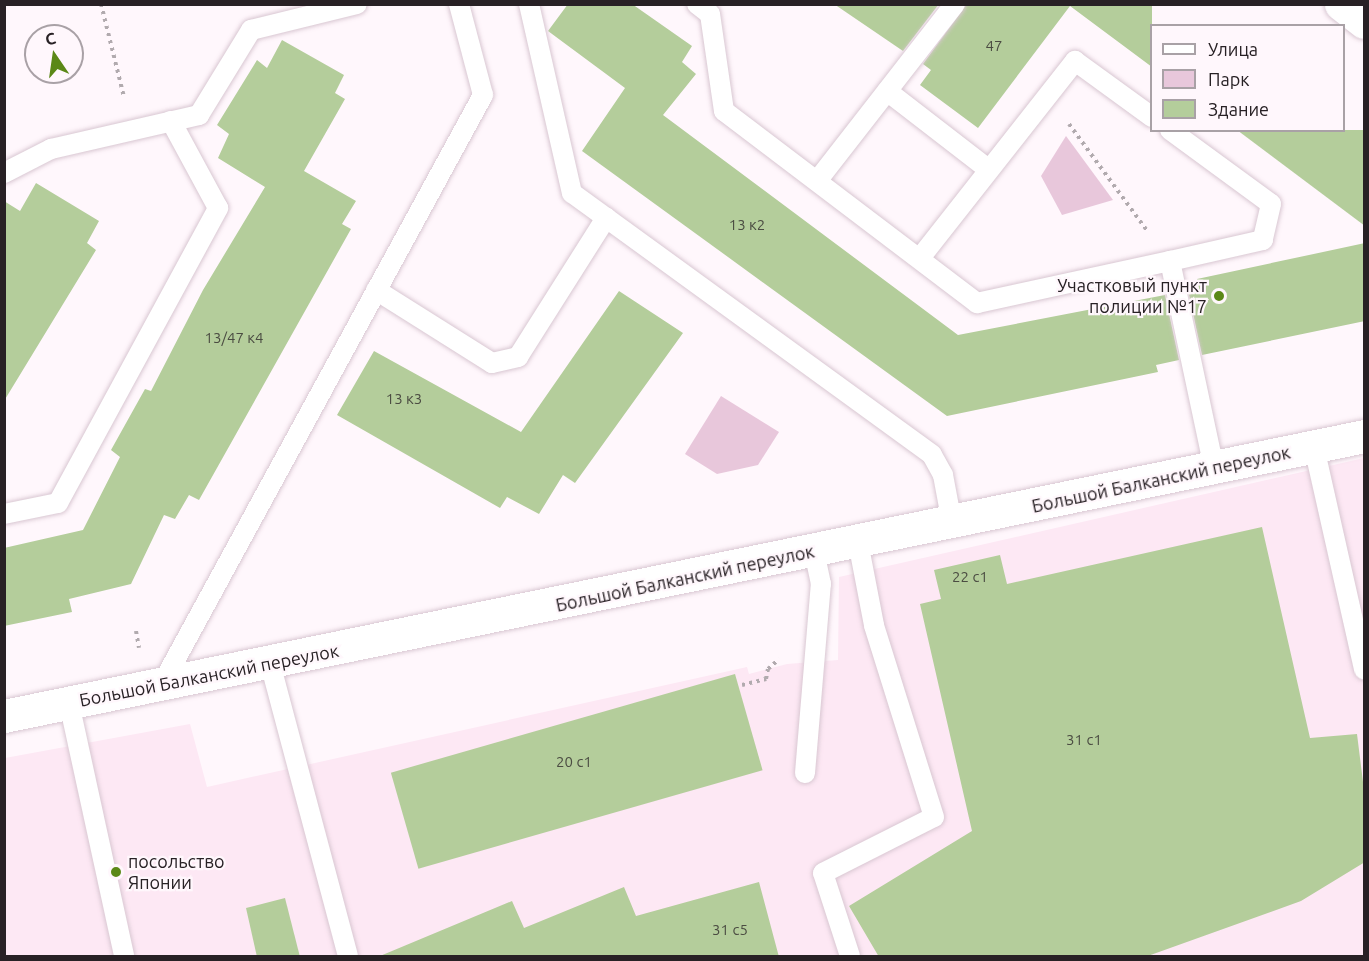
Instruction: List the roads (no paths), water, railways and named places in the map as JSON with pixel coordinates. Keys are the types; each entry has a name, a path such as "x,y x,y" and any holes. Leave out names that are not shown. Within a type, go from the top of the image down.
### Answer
{"street":[{"path":"1341,4 1365,22"},
{"name":"Большой Балканский переулок","path":"4,716 952,523 1365,436"}],"lane":[{"path":"4,173 51,149 199,115 251,30 357,4"},
{"path":"162,684 483,95 459,4"},
{"path":"529,4 572,193 932,455 943,475 952,523"},
{"path":"697,4 710,14 724,111 977,303 1263,240 1271,204 1173,132"},
{"path":"817,181 955,4"},
{"path":"920,258 1075,61 1150,116"},
{"path":"887,91 988,169"},
{"path":"4,514 58,503 218,208 171,121"},
{"path":"376,290 492,363 518,357 606,218"},
{"path":"1170,261 1214,468"},
{"path":"1314,447 1365,669"},
{"path":"850,957 823,873 934,817 874,625 858,542"},
{"path":"805,773 821,584 814,551"},
{"path":"270,663 348,957"},
{"path":"69,703 124,957"}],"place":[{"name":"Участковый пункт полиции №17","path":"1219,296"},
{"name":"посольство Японии","path":"116,872"}]}
